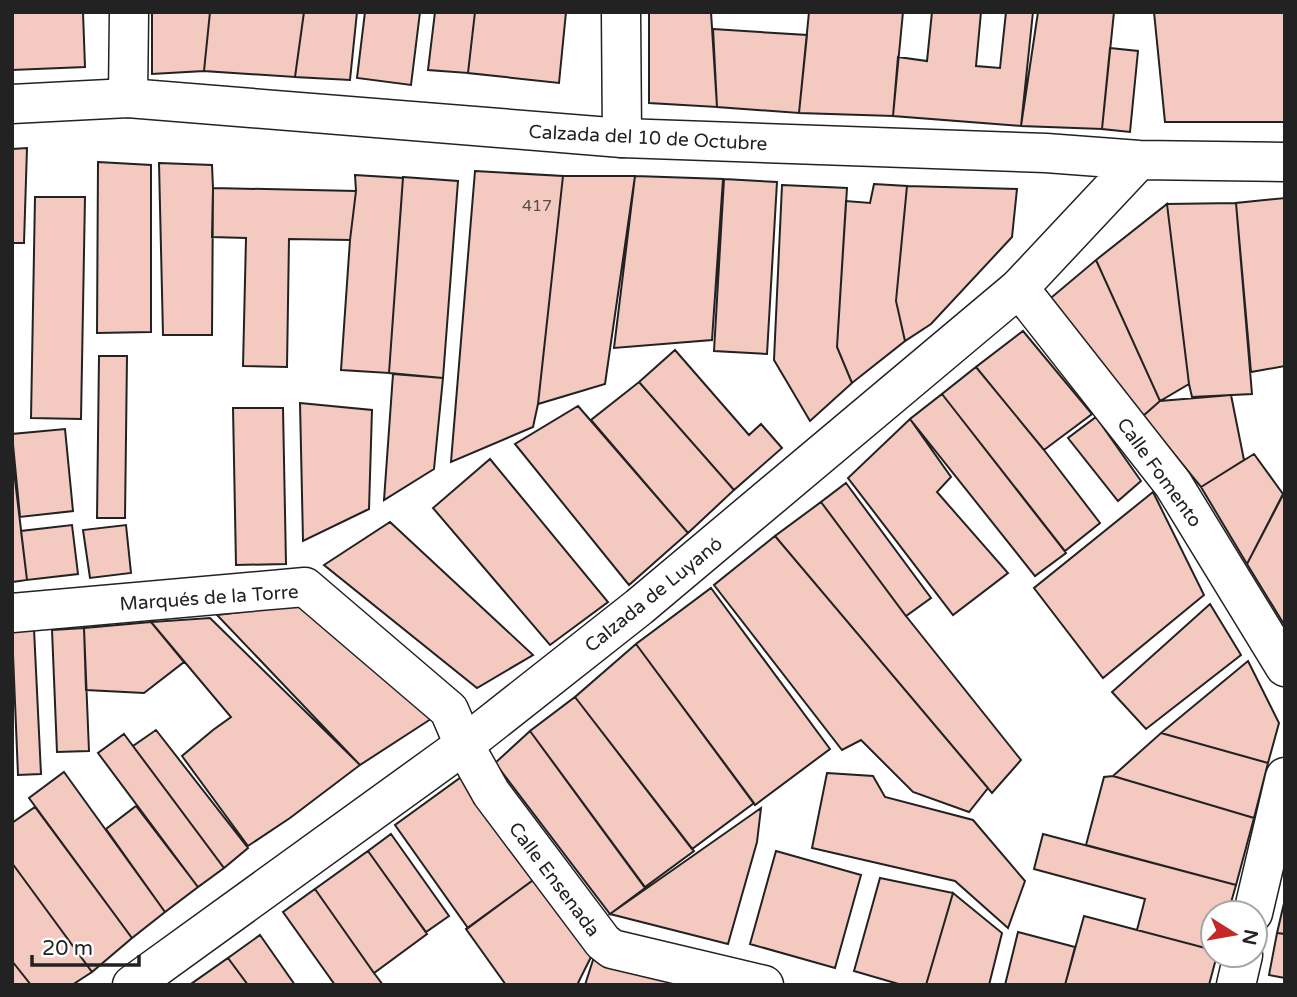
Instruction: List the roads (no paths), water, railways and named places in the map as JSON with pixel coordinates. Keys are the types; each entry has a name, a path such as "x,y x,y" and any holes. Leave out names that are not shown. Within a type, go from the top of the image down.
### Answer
{"main road":[{"path":"128,98 129,12"},
{"path":"621,12 622,138"},
{"name":"Calzada del 10 de Octubre","path":"12,104 128,98 622,138 1046,153 1139,160 1285,162"},
{"name":"Calzada de Luyanó","path":"132,985 464,745 639,607 1019,288 1139,160"},
{"name":"Calle Fomento","path":"1019,288 1173,484 1285,667"},
{"name":"Marqués de la Torre","path":"12,613 305,587 449,710 464,745"},
{"name":"Calle Ensenada","path":"464,745 491,793 603,942 612,948 764,985"},
{"path":"1256,899 1285,777"}]}
